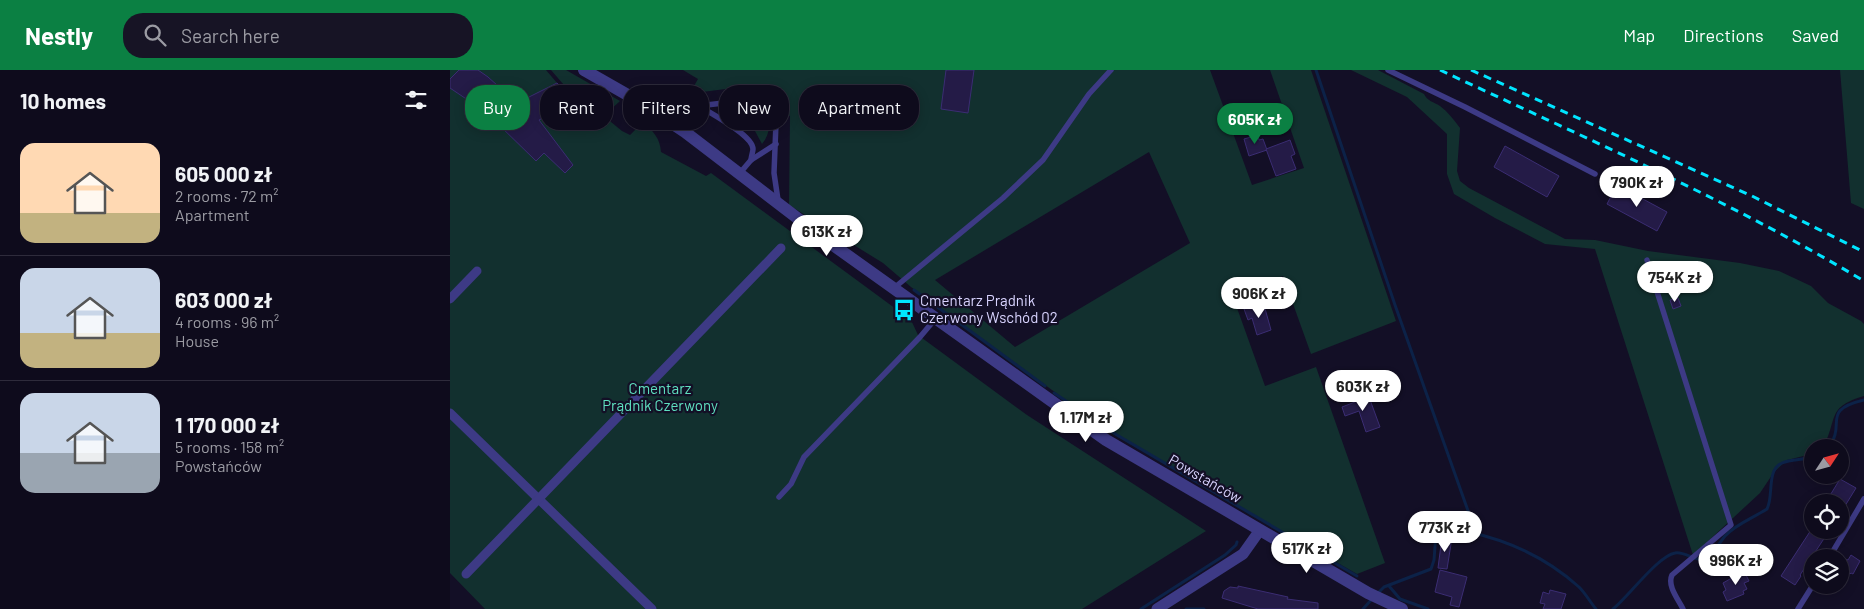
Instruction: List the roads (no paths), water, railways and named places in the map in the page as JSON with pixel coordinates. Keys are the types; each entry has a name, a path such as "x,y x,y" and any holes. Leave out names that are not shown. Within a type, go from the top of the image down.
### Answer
{"street":[{"name":"Powstańców","path":"584,70 623,93"},
{"name":"Powstańców","path":"682,130 826,240 1106,440 1368,593 1402,609"},
{"path":"466,574 781,248"},
{"path":"450,298 477,271"},
{"path":"450,413 652,609"},
{"path":"1157,609 1243,554 1260,530"}],"lane":[{"path":"894,288 1003,198 1043,160 1089,94 1111,70"},
{"path":"1388,70 1465,107 1594,174"},
{"path":"709,105 749,100 760,101 766,104 774,114 776,123 774,173 778,202"},
{"path":"709,113 750,141 753,148 751,160"},
{"path":"740,173 751,160 776,144"},
{"path":"1647,260 1731,525 1672,575 1670,580 1682,609"},
{"path":"779,497 797,476 804,457 936,318"},
{"path":"1834,549 1864,498"},
{"path":"1798,609 1807,594"}],"waterway":[{"path":"1316,70 1395,305 1472,522 1472,533"},
{"path":"914,290 947,314"},
{"path":"958,322 1045,386"},
{"path":"1054,393 1117,435 1311,549"},
{"path":"1833,439 1838,414 1850,404 1864,400"},
{"path":"1613,609 1660,561 1668,556 1679,553 1701,560 1708,557 1729,532 1767,509 1772,477 1777,466 1782,463 1804,459"},
{"path":"1377,594 1384,587 1431,569 1434,560 1436,533 1443,529 1452,529 1499,540 1528,552 1554,568 1579,587 1596,609"},
{"path":"1141,609 1225,555 1237,542"},
{"path":"1323,556 1357,576"},
{"path":"1389,586 1400,599 1428,609"},
{"path":"1363,609 1372,599"},
{"path":"1186,609 1204,609"}],"railway":[{"path":"1440,70 1708,196 1813,251 1864,281"},
{"path":"1471,70 1752,196 1864,252"}],"place":[{"name":"Cmentarz Prądnik Czerwony Wschód 02","path":"904,310"}],"park label":[{"name":"Cmentarz Prądnik Czerwony","path":"660,398"}]}
